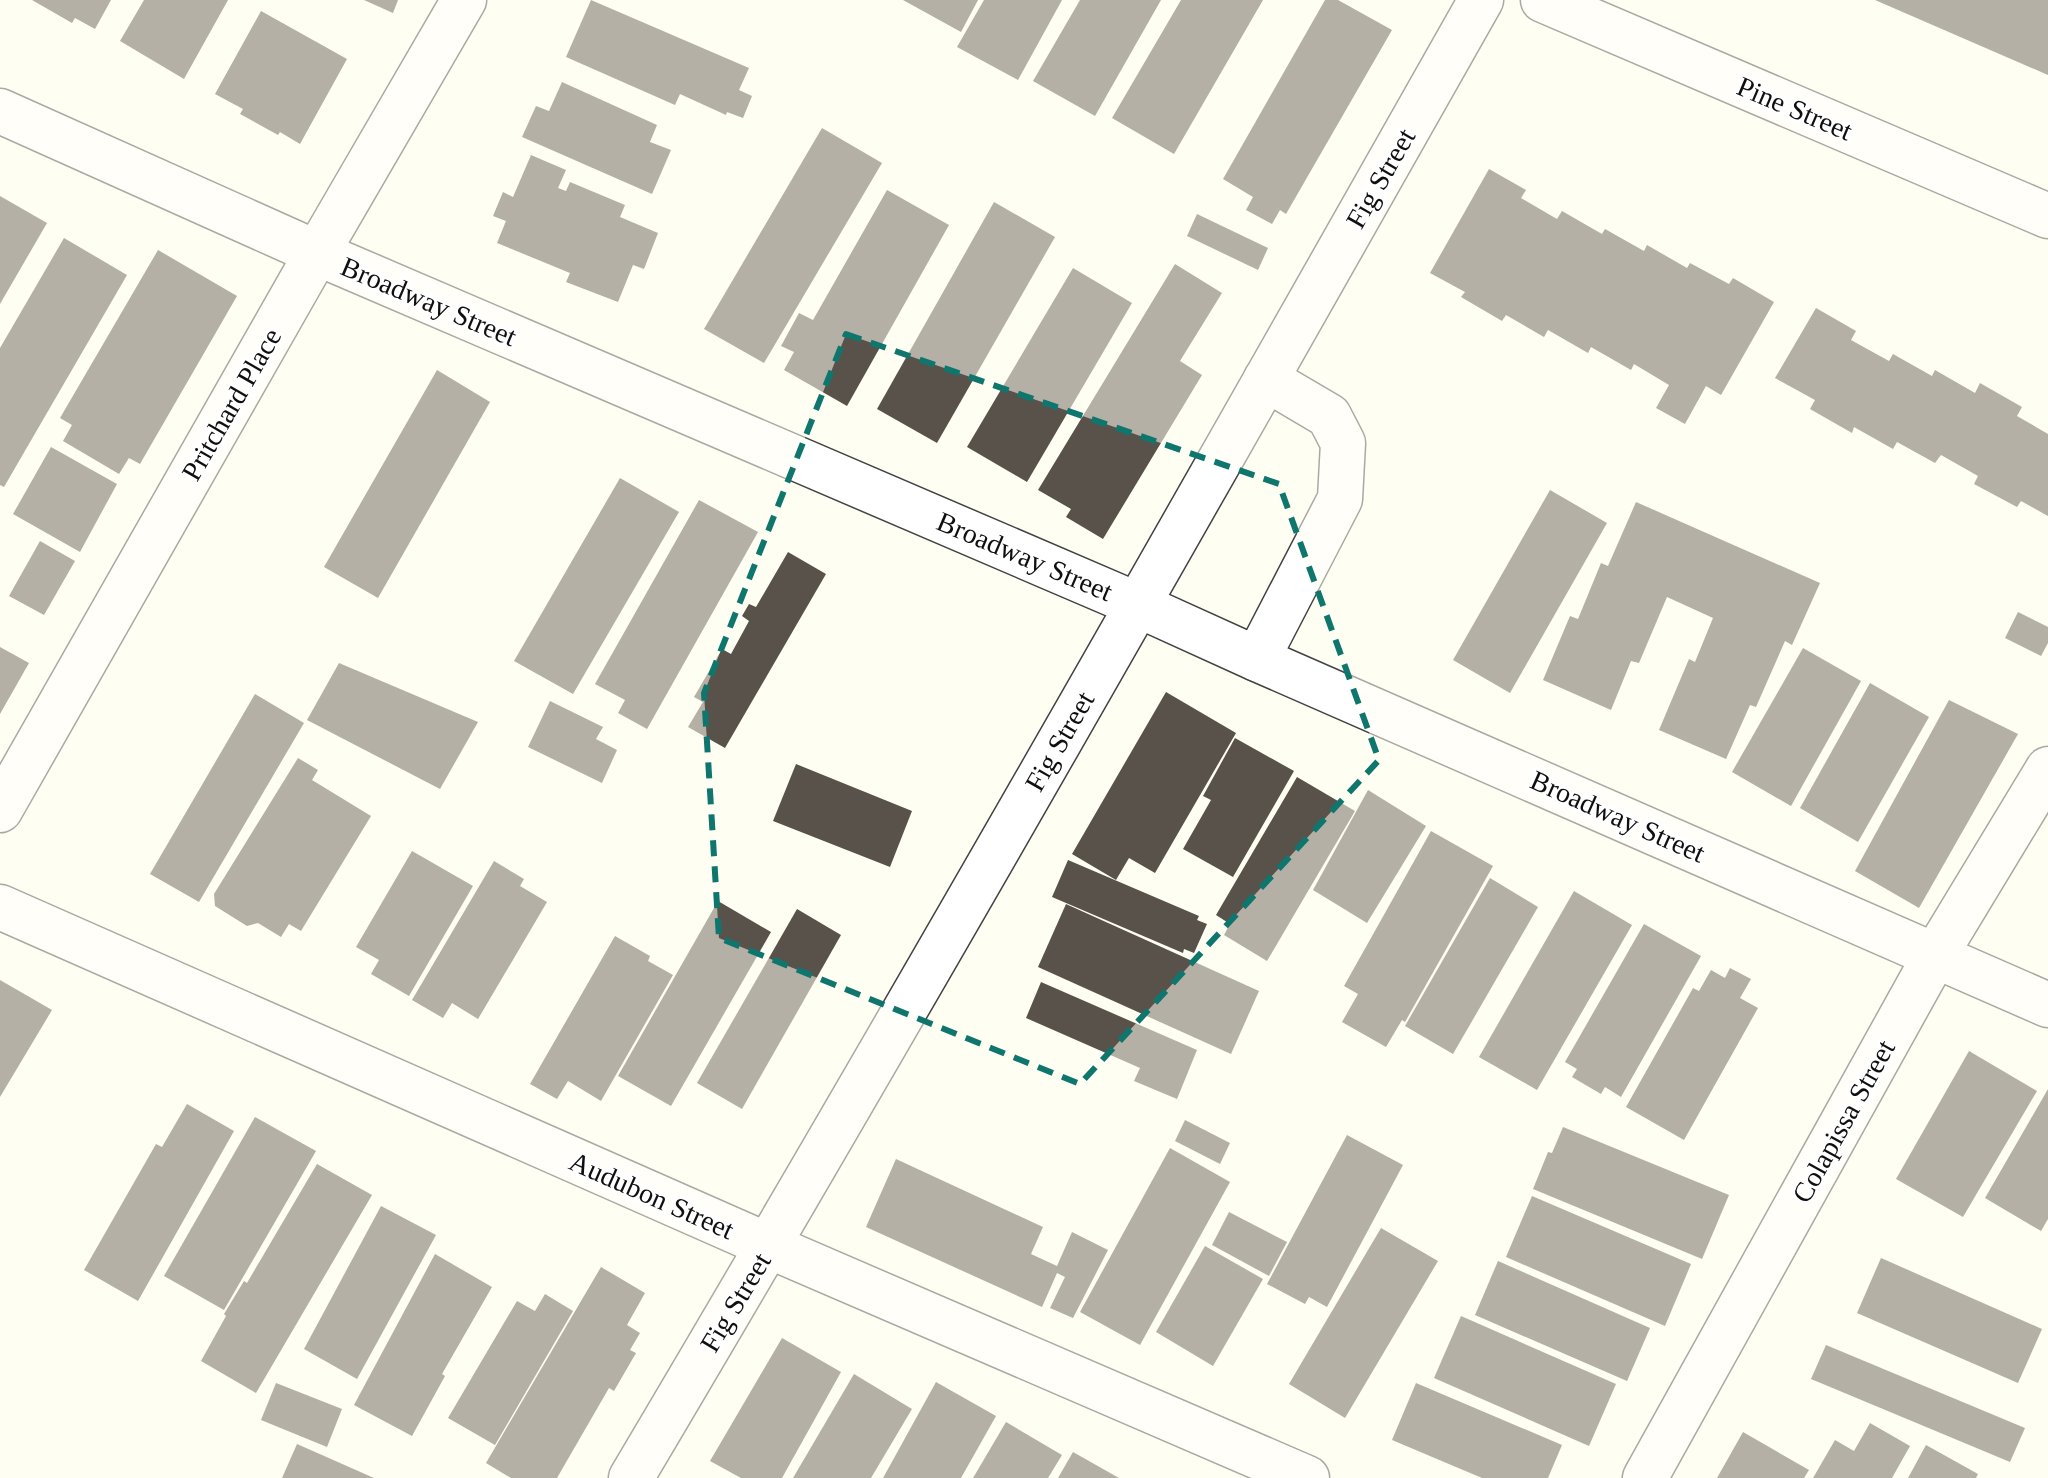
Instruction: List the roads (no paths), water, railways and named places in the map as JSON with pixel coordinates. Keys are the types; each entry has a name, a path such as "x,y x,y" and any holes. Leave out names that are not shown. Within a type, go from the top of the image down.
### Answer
{"street":[{"name":"Pritchard Place","path":"0,810 464,0"},
{"name":"Fig Street","path":"631,1478 769,1246 1138,605 1481,0"},
{"name":"Pine Street","path":"1543,0 2048,216"},
{"name":"Broadway Street","path":"0,111 317,253 1138,605 2048,1005"},
{"path":"1257,659 1340,499 1343,443 1329,416 1266,379"},
{"name":"Colapissa Street","path":"1645,1478 1936,954 2048,769"},
{"name":"Audubon Street","path":"0,907 769,1246 1307,1478"}]}
